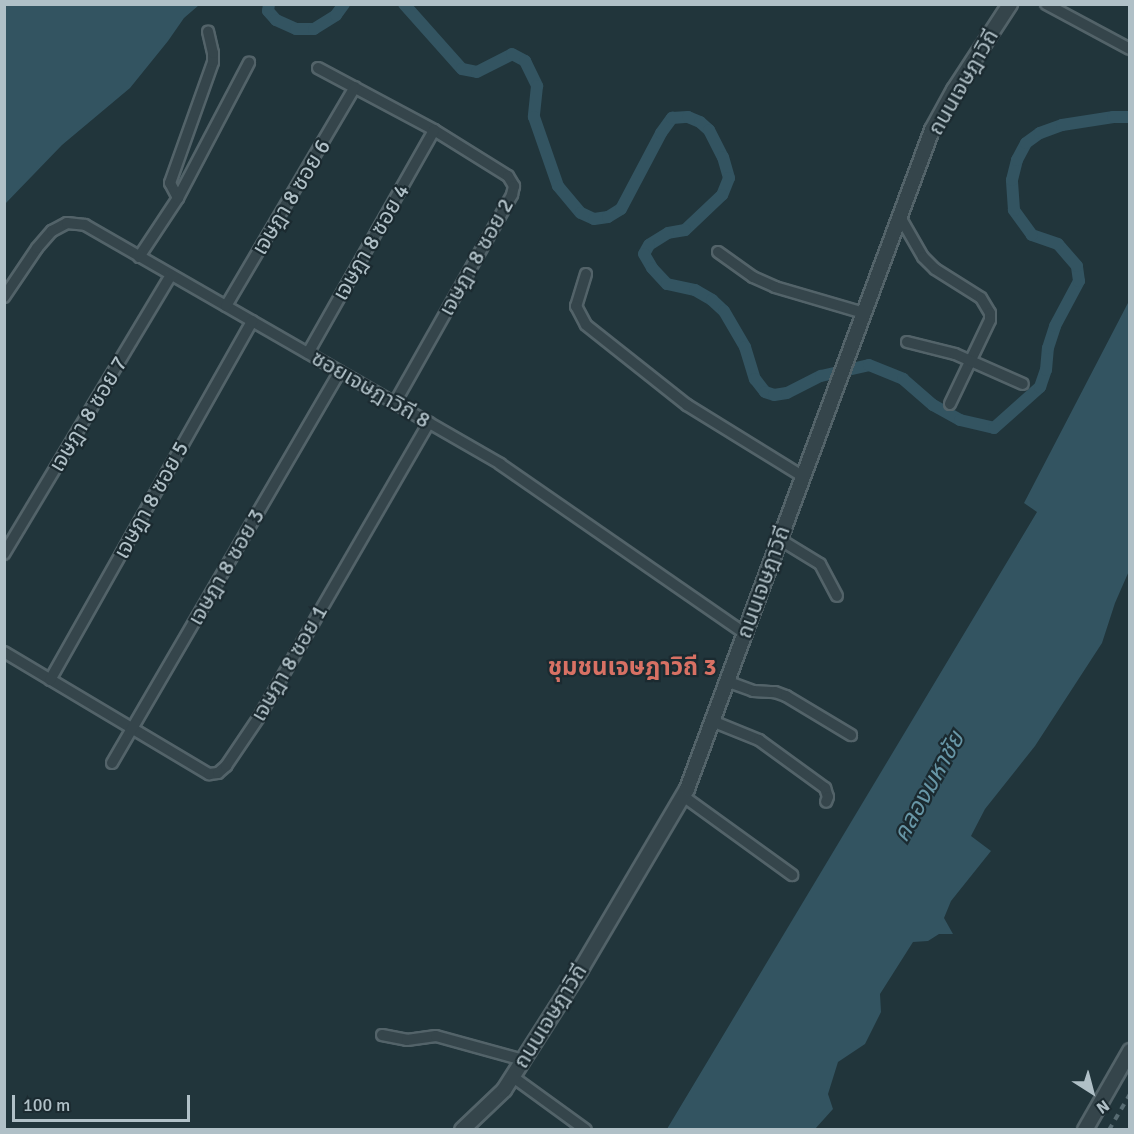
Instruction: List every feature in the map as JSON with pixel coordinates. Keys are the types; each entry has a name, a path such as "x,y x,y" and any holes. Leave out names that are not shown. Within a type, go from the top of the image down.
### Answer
{"street":[{"name":"ถนนเจษฎาวิถี","path":"462,1130 493,1101 513,1077 683,796 937,121 1011,4"},
{"path":"1046,4 1130,49"},
{"path":"178,198 171,183 184,138 213,62 208,32"},
{"path":"139,256 178,198 249,63"},
{"name":"เจษฎา 8 ซอย 2","path":"318,68 434,130 508,176 514,186 512,195 395,403"},
{"name":"เจษฎา 8 ซอย 6","path":"226,306 355,87"},
{"name":"เจษฎา 8 ซอย 4","path":"308,353 434,130"},
{"path":"184,138 205,147"},
{"path":"900,216 929,263 981,298 990,320 950,404"},
{"name":"ซอยเจษฎาวิถี 8","path":"4,297 37,248 52,231 67,223 85,225 429,422 565,508 744,633"},
{"path":"718,252 753,277 775,288 864,313"},
{"path":"586,274 576,306 586,325 687,405 802,476"},
{"name":"เจษฎา 8 ซอย 7","path":"4,554 171,275"},
{"name":"เจษฎา 8 ซอย 5","path":"50,680 252,321"},
{"path":"907,342 938,348 1023,384"},
{"name":"เจษฎา 8 ซอย 3","path":"112,763 340,371"},
{"name":"เจษฎา 8 ซอย 1","path":"50,680 209,774 218,773 226,766 259,717 429,422"},
{"path":"779,539 819,564 837,596"},
{"path":"4,652 50,680"},
{"path":"726,681 753,691 775,692 786,696 851,735"},
{"path":"712,722 759,740 825,788 828,797 826,802"},
{"path":"683,796 792,875"},
{"path":"382,1035 407,1040 436,1036 523,1060"},
{"path":"1085,1130 1130,1051"},
{"path":"513,1077 586,1130"}],"water":[{"path":"5,4 199,5 184,18 130,88 62,145 5,204"},
{"name":"คลองมหาชัย","path":"1129,301 1129,571 1115,603 1102,643 1035,746 985,809 971,836 991,851 951,901 944,918 953,934 939,934 928,941 913,942 880,994 881,1012 865,1044 838,1062 828,1094 833,1109 815,1129 667,1129 1037,512 1024,503"}],"waterway":[{"path":"269,4 268,11 276,20 296,29 314,29 336,15 344,4"},
{"path":"404,4 462,69 477,72 512,54 525,61 537,86 534,117 558,186 581,213 594,219 608,217 621,209 661,133 672,118 688,117 700,122 709,130 723,157 729,178 722,195 685,230 668,233 649,245 644,254 652,268 667,284 695,290 712,300 724,311 745,347 755,379 765,392 774,395 787,393 821,376 869,365 903,379 933,405 960,420 994,428 1040,387 1055,326 1079,281 1077,266 1058,244 1032,235 1014,210 1012,180 1017,160 1026,143 1040,133 1062,125 1113,117 1130,117"}],"railway":[{"path":"1109,1130 1130,1094"}],"district":[{"name":"ชุมชนเจษฎาวิถี 3","path":"632,668"}]}
